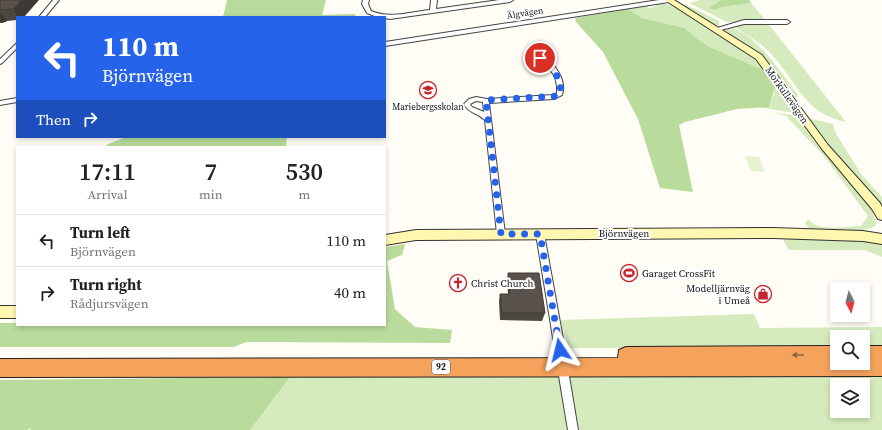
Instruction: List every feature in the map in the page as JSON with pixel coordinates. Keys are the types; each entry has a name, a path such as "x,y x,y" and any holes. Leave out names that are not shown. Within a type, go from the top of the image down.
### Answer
{"highway":[{"name":"92","path":"0,358 830,355"},
{"path":"870,355 882,355"},
{"name":"92","path":"0,368 882,366"}],"street":[{"path":"43,16 56,0"},
{"path":"366,0 365,4 369,12 379,16"},
{"path":"434,0 434,11"},
{"path":"386,17 510,0"},
{"name":"Morkullevägen","path":"669,0 746,48 766,65 825,147 879,209 882,216"},
{"name":"Älgvägen","path":"386,44 669,0"},
{"path":"717,29 744,22 787,22"},
{"path":"0,62 16,46"},
{"path":"488,119 484,115 472,110 467,104 470,100 476,98 486,100 558,96 561,90 555,72 552,66 540,58"},
{"path":"0,103 16,100"},
{"path":"486,100 501,234"},
{"name":"Björnvägen","path":"863,236 882,230"},
{"name":"Björnvägen","path":"386,240 416,235 773,232 863,236 882,239"},
{"path":"540,234 560,350"},
{"path":"0,312 16,312"},
{"path":"563,370 574,430"}],"green space":[{"path":"227,0 326,0 322,15 355,14 356,16 223,16"},
{"path":"700,0 721,0 710,8 715,10 723,7 751,3 766,21 727,22 689,3"},
{"path":"721,0 749,0 751,3 723,7 715,10 709,8"},
{"path":"655,4 674,6 752,56 766,71 710,47 696,38 685,28 642,18 628,9 647,6 649,8 657,6"},
{"path":"685,4 719,21 719,25 712,25 681,6"},
{"path":"628,9 642,18 685,28 696,38 710,47 766,71 775,87 769,107 737,109 685,122 679,125 693,192 660,188 638,119 603,52 576,22 575,18"},
{"path":"745,24 766,24 770,26 846,122 832,118 811,105 769,52 734,26"},
{"path":"728,28 737,30 747,35 757,44 777,66 798,95 796,98 789,87 763,59 725,30"},
{"path":"771,77 795,113 757,107 769,106 774,94"},
{"path":"773,112 798,116 871,208 876,223 874,227 855,232 813,230 808,228 805,223 808,219 819,226 833,228 861,226 868,216 824,156 786,116"},
{"path":"807,118 833,124 835,132 861,174 882,197 882,205 824,141"},
{"path":"123,138 287,138 286,146 106,146"},
{"path":"745,156 759,157 765,172 751,171"},
{"path":"782,238 866,240 882,244 882,257 865,250 789,250"},
{"path":"405,244 402,255 387,261 395,309 415,327 452,330 450,343 246,342 234,347 0,347 0,323 16,323 16,326 386,326 386,247"},
{"path":"754,314 760,328 882,327 882,348 870,349 870,330 830,330 830,349 569,348 560,320"},
{"path":"559,373 567,430 250,430 290,377"},
{"path":"568,374 882,376 882,430 579,430"},
{"path":"290,377 250,430 30,430 31,428 27,430 0,430 0,380"}],"building":[{"path":"0,0 21,0 13,9 0,10"},
{"path":"508,273 539,273 545,313 502,313 500,294 510,294"}],"place":[{"name":"Mariebergsskolan","path":"428,90"},
{"name":"Garaget CrossFit","path":"629,273"},
{"name":"Christ Church","path":"458,283"},
{"name":"Modelljärnväg i Umeå","path":"763,294"}],"route":[{"path":"540,58 547,61 555,72 561,90 558,96 516,100 486,100 501,234 540,234 560,350"}]}
